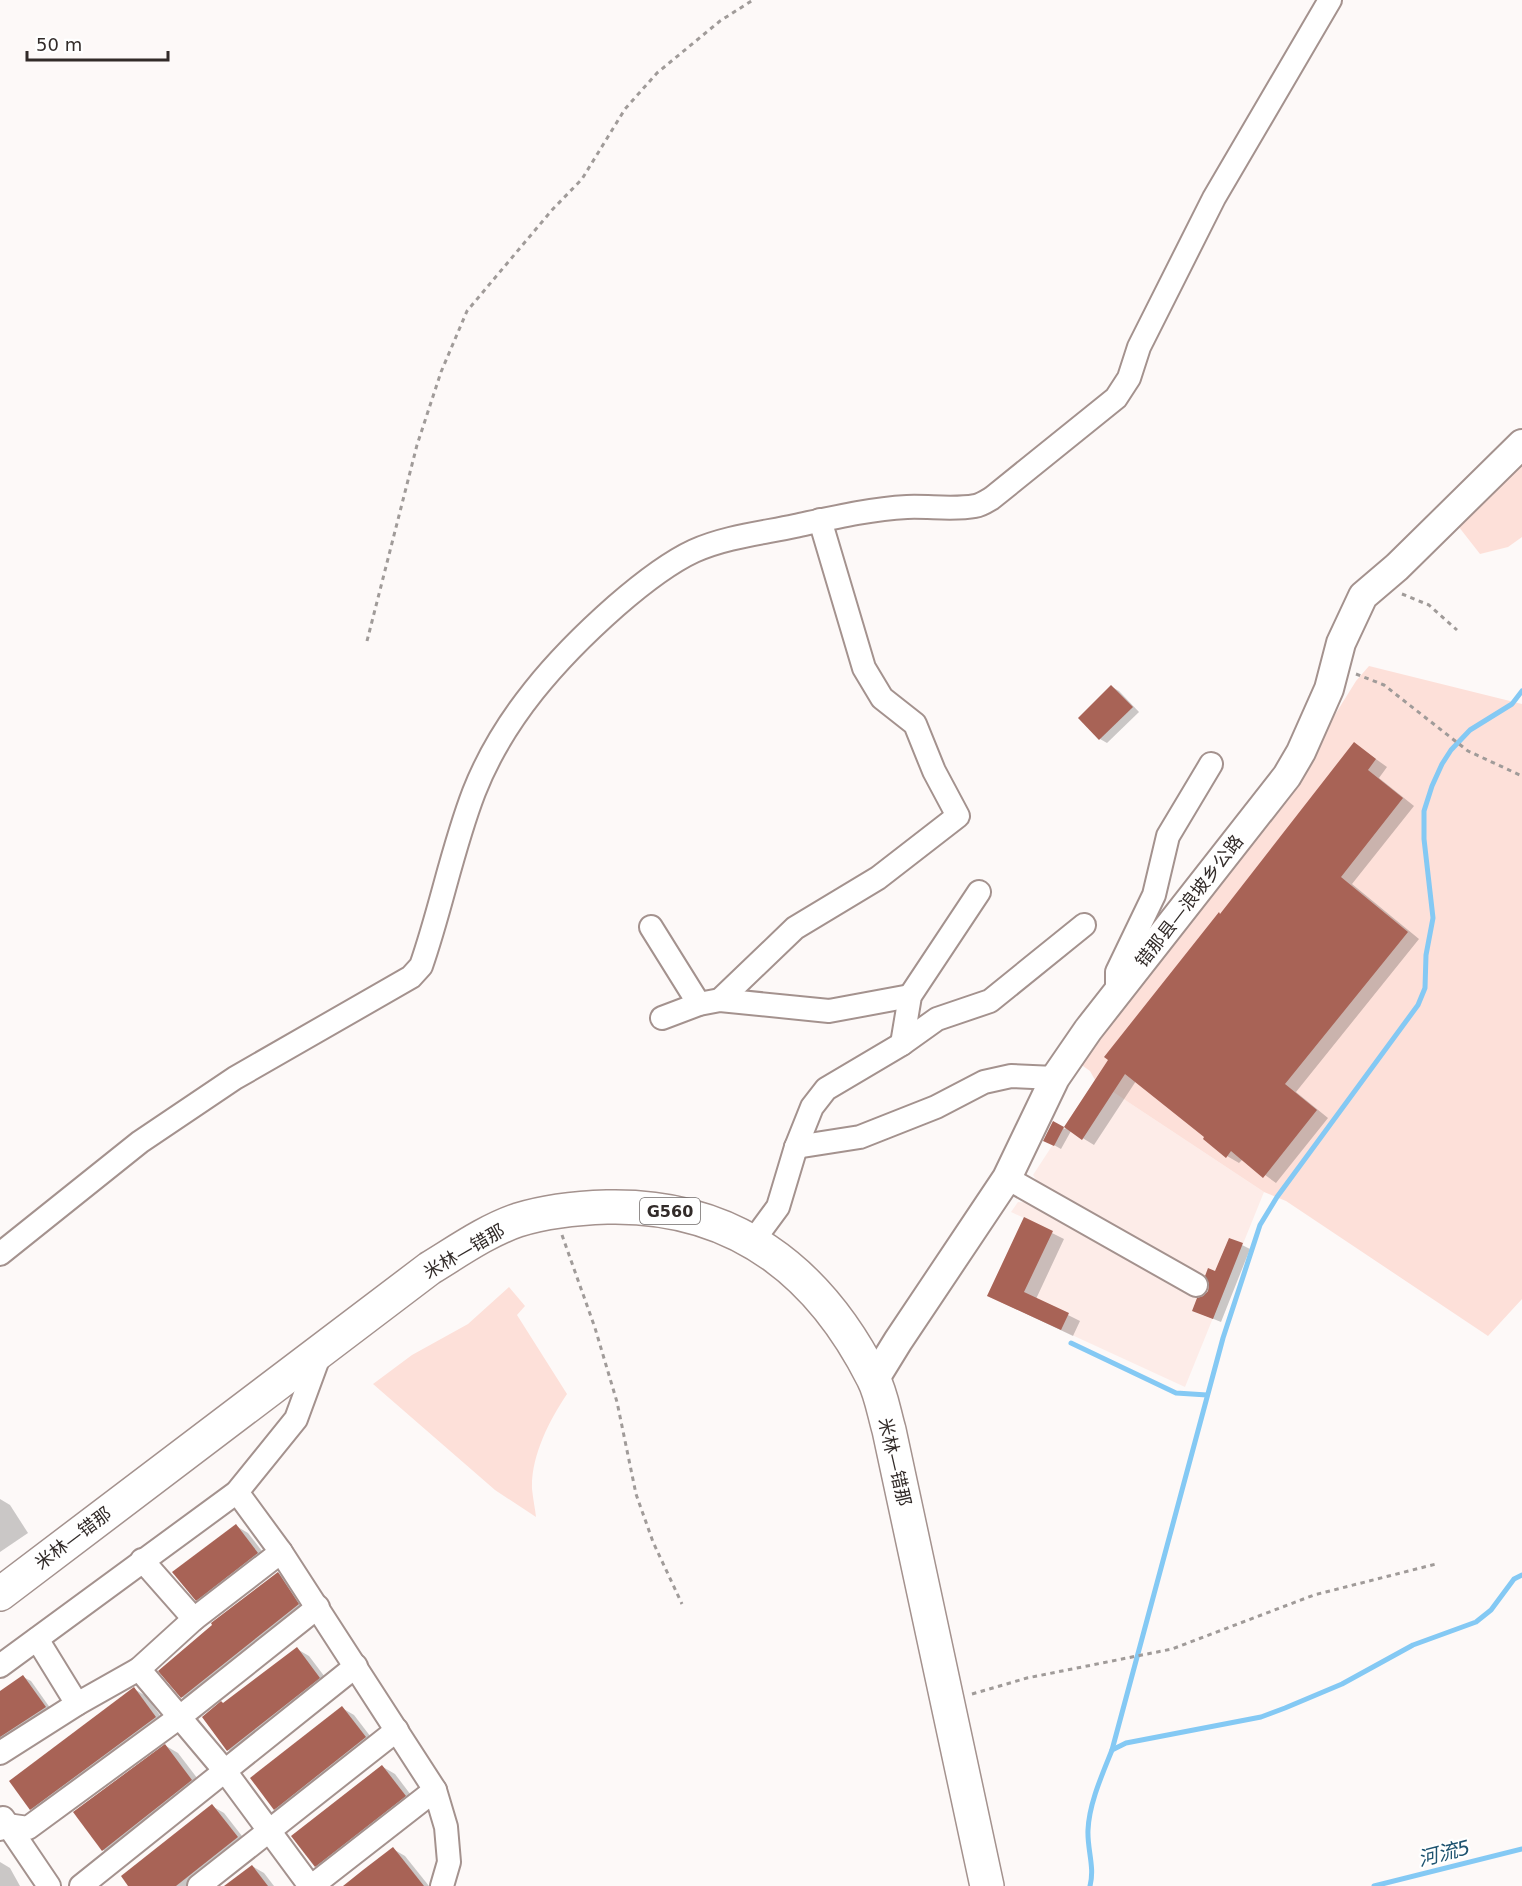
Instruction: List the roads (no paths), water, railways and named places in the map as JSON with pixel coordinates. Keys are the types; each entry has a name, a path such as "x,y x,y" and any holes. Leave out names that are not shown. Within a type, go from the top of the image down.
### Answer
{"highway":[{"name":"米林—错那","path":"0,1594 430,1268 485,1235 517,1221 554,1211 638,1206 678,1212 722,1226 753,1241 799,1275 827,1305 874,1380 889,1430 987,1886"}],"main road":[{"name":"错那县—浪坡乡公路","path":"874,1380 1007,1178 1055,1078 1088,1030 1287,776 1301,752 1329,689 1341,643 1350,620 1364,596 1397,567 1522,444"}],"street":[{"path":"0,1254 140,1142 225,1084 411,977 421,966 458,836 492,754 517,714 548,674 585,633 632,592 665,568 694,551 722,542 856,512 907,507 976,506 992,498 1116,398 1129,378 1138,347 1214,198 1330,0"},
{"path":"662,1018 709,1002 795,928 878,878 958,816 934,771 915,724 882,698 864,668 820,520"},
{"path":"1118,991 1117,972 1154,895 1168,836 1211,764"},
{"path":"902,1044 910,996 979,892"},
{"path":"753,1241 778,1207 796,1147 812,1107 826,1089 902,1044 937,1020 990,1001 1084,925"},
{"path":"651,927 709,1002 829,1011 910,996"},
{"path":"796,1147 860,1137 936,1107 984,1082 1011,1076 1055,1078"},
{"path":"1007,1178 1196,1285"},
{"path":"0,1666 237,1492 296,1419 321,1351"},
{"path":"237,1492 318,1607 435,1790 446,1827 449,1862 442,1886"},
{"path":"0,1753 77,1704 139,1669 194,1619 281,1552"},
{"path":"142,1560 194,1619"},
{"path":"2,1823 28,1828 181,1716 318,1607"},
{"path":"37,1639 77,1704"},
{"path":"81,1886 356,1666"},
{"path":"139,1669 181,1716 225,1771 311,1886 435,1790"},
{"path":"199,1886 397,1730"},
{"path":"2,1823 50,1886"}],"waterway":[{"path":"1112,1750 1223,1338 1260,1225 1277,1197 1418,1005 1425,988 1426,955 1433,918 1424,839 1424,811 1432,786 1451,750 1470,730 1512,704 1522,691"},
{"path":"1071,1343 1176,1393 1207,1395"},
{"path":"1090,1886 1092,1872 1088,1837 1089,1820 1112,1750 1126,1743 1261,1717 1342,1684 1413,1645 1476,1622 1491,1610 1514,1579 1522,1575"},
{"name":"河流5","path":"1374,1886 1522,1849"}]}
